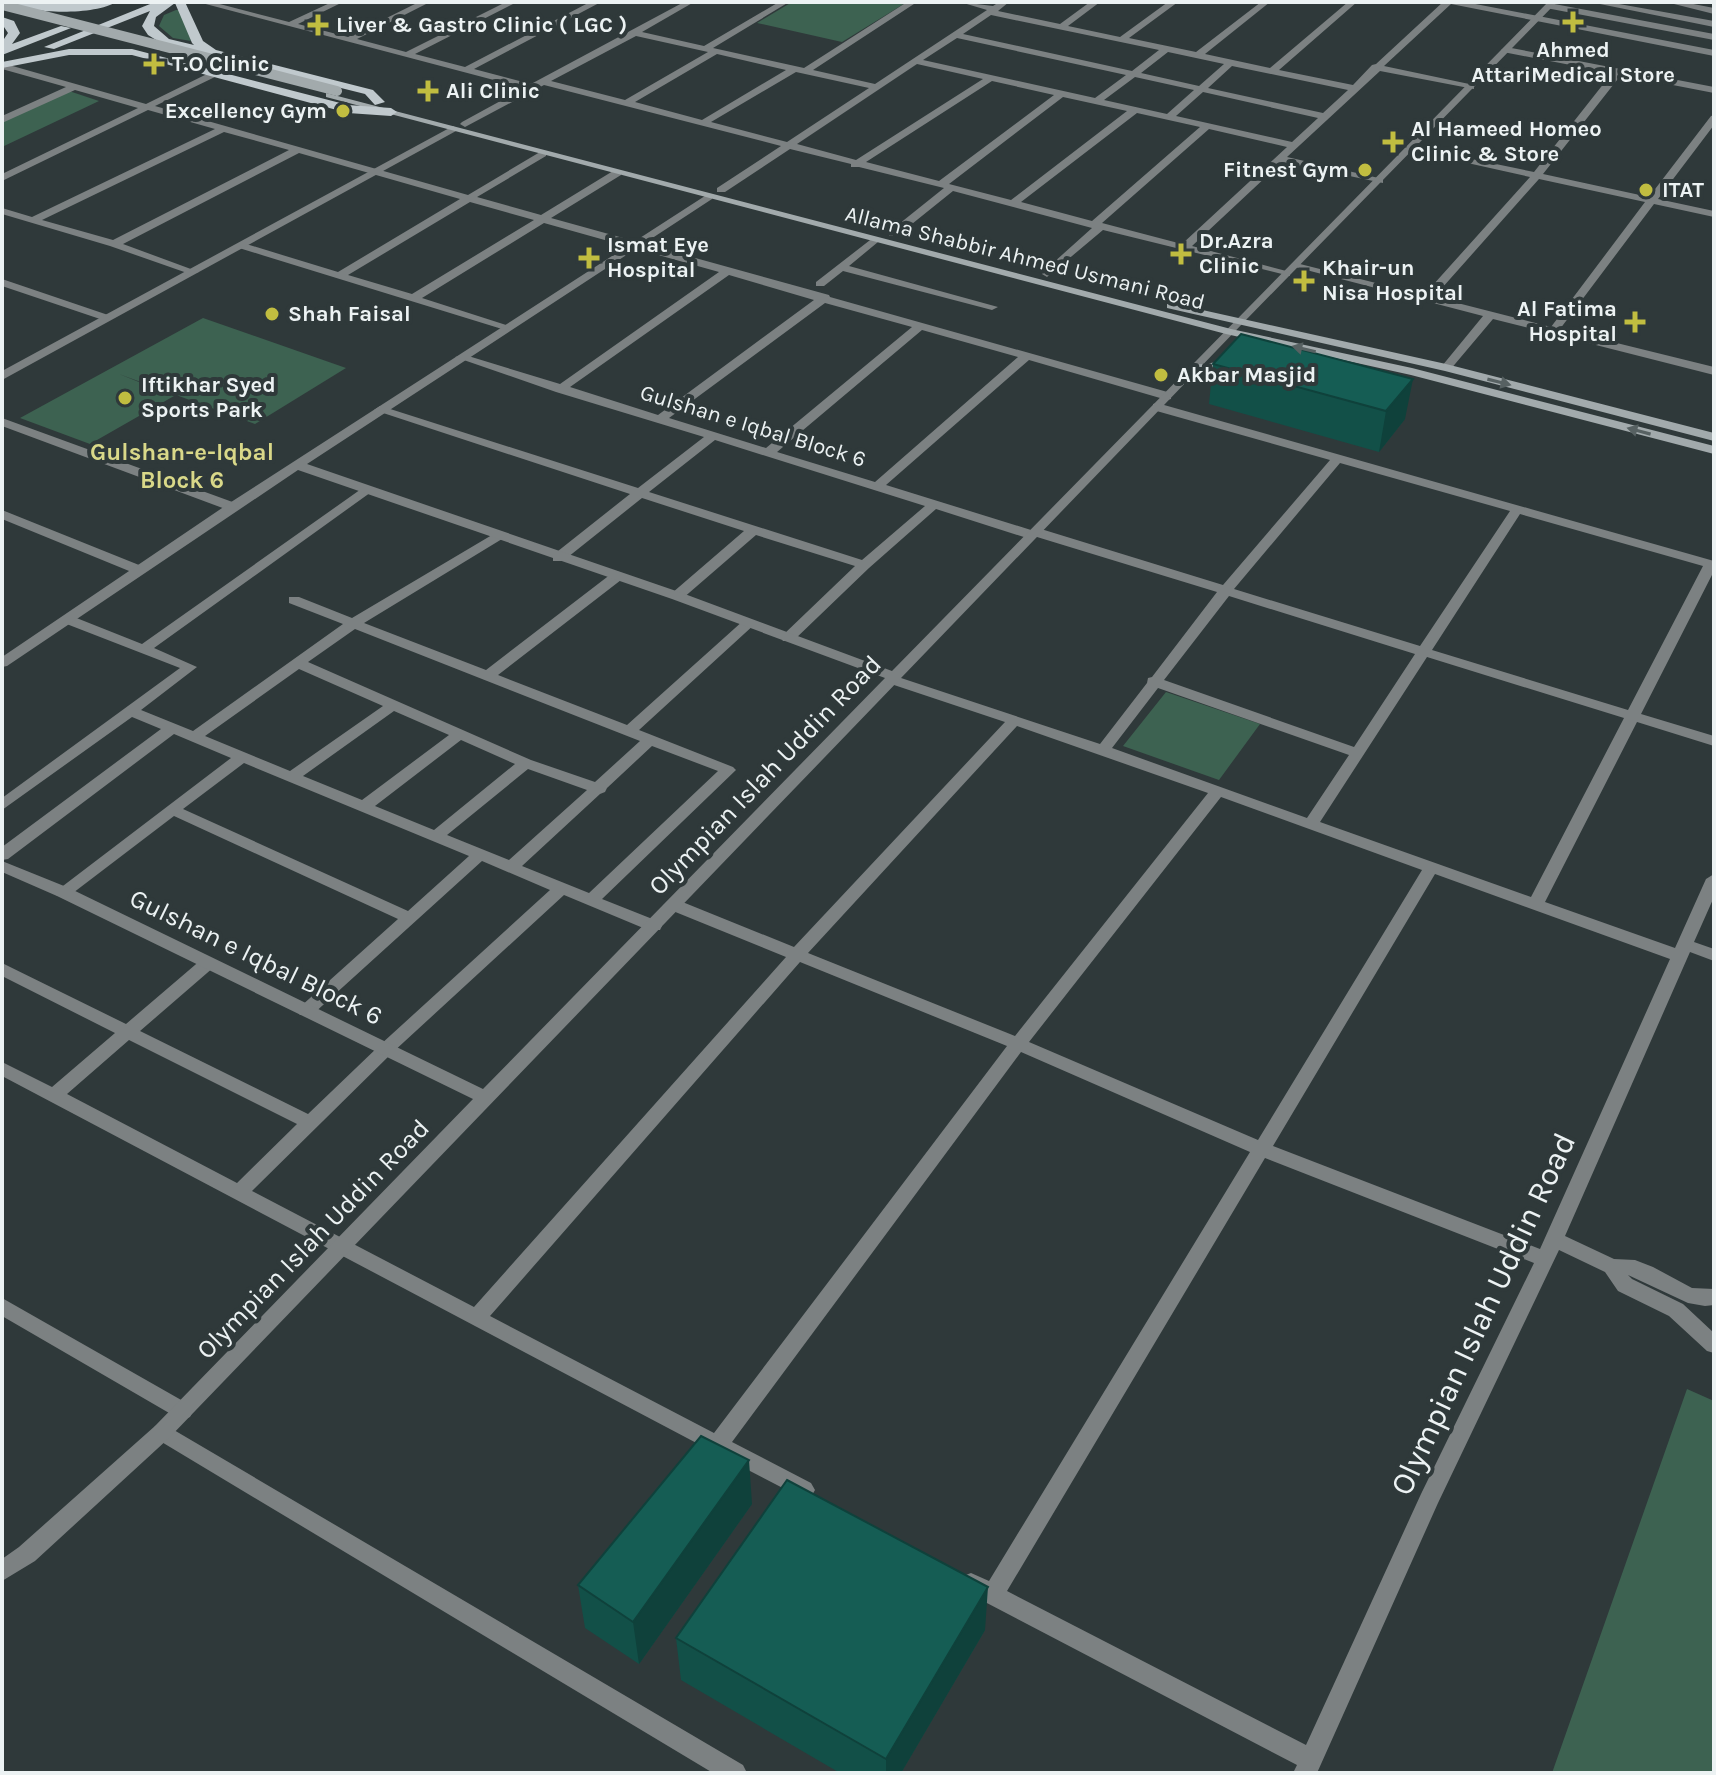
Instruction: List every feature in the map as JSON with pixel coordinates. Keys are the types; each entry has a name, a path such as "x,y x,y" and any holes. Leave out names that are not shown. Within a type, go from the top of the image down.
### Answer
{"main road":[{"path":"12,2 35,8 85,7 111,2"},
{"path":"2,51 133,2"},
{"path":"168,2 151,16 148,26 152,33 165,41 369,92 379,102"},
{"path":"2,66 168,2"},
{"path":"180,2 198,43 214,54"},
{"path":"2,5 333,93"},
{"path":"2,11 333,93"},
{"path":"2,20 10,23 14,33 2,51"},
{"path":"2,66 69,52 103,49 132,52 348,109 391,112"},
{"name":"Allama Shabbir Ahmed Usmani Road","path":"333,93 379,102 543,154 874,240 1234,326 1446,368 1714,437"},
{"name":"Allama Shabbir Ahmed Usmani Road","path":"333,93 391,112 721,190 1714,450"},
{"path":"1194,369 1247,362"},
{"path":"1306,364 1412,372"}],"street":[{"path":"2,5 12,2"},
{"path":"202,2 531,87"},
{"path":"289,25 339,2"},
{"path":"349,40 426,2"},
{"path":"407,55 513,2"},
{"path":"466,70 597,2"},
{"path":"660,2 686,4"},
{"path":"627,103 785,2"},
{"path":"703,123 913,2"},
{"path":"964,2 1061,27 1352,88"},
{"path":"721,190 1005,2"},
{"path":"1061,27 1096,2"},
{"path":"1121,40 1174,2"},
{"path":"1198,55 1266,2"},
{"path":"1272,71 1353,2"},
{"path":"1184,248 1352,88 1450,2 1714,53"},
{"path":"1594,2 1714,24"},
{"path":"1670,2 1714,11"},
{"path":"2,376 686,4"},
{"path":"1551,4 1714,37"},
{"name":"Olympian Islah Uddin Road","path":"2,1571 27,1554 183,1411 1234,326 1551,4"},
{"path":"1614,18 1624,7"},
{"path":"1673,29 1682,18"},
{"path":"636,33 876,87"},
{"path":"956,35 1324,116"},
{"path":"1099,100 1168,48"},
{"path":"1506,50 1714,90"},
{"path":"915,61 1292,145"},
{"path":"1170,117 1230,63"},
{"path":"2,66 1028,355 1338,458 1712,564 1535,905"},
{"path":"1375,67 1471,87"},
{"path":"1426,299 1537,175 1619,71"},
{"path":"2,178 214,74"},
{"path":"855,165 992,77"},
{"path":"545,82 1184,248 1426,299 1714,371"},
{"path":"2,120 72,88"},
{"path":"893,234 944,188 1062,93"},
{"path":"1011,205 1136,109"},
{"path":"1553,331 1714,118"},
{"path":"1047,274 1207,126"},
{"path":"33,220 223,129"},
{"path":"1412,148 1714,214"},
{"path":"114,244 299,149"},
{"path":"340,275 543,154"},
{"path":"1279,158 1379,181"},
{"path":"414,298 617,173"},
{"path":"2,663 233,507 708,197"},
{"path":"2,211 114,244 194,272"},
{"path":"820,284 874,240"},
{"path":"243,246 506,327"},
{"path":"840,267 992,307"},
{"path":"560,389 728,271"},
{"path":"2,282 107,318"},
{"path":"659,420 825,297"},
{"path":"1446,368 1490,315"},
{"path":"768,453 921,325"},
{"path":"877,487 1028,355"},
{"name":"Gulshan e Iqbal Block 6","path":"461,357 933,505 1226,590 1714,741"},
{"path":"2,363 16,368"},
{"path":"380,410 864,565"},
{"path":"2,422 233,507"},
{"path":"558,558 712,436"},
{"path":"1103,750 1153,681 1226,590 1338,458"},
{"path":"299,466 558,558 677,596 1013,722 1103,750 1430,869 1682,950 1714,955"},
{"path":"145,648 368,490"},
{"path":"788,638 864,565 933,505"},
{"path":"1310,825 1355,752 1518,508"},
{"path":"2,514 139,570"},
{"path":"677,596 752,531"},
{"path":"196,736 352,624 497,536"},
{"path":"488,676 616,577"},
{"path":"294,600 728,770 592,899"},
{"path":"2,805 190,667 69,620"},
{"path":"629,731 749,623"},
{"path":"297,663 526,763 600,789"},
{"path":"1153,681 1355,752"},
{"path":"293,776 393,705"},
{"path":"131,711 654,926"},
{"path":"477,1317 796,956 1013,722"},
{"path":"2,855 172,728"},
{"path":"362,808 459,734"},
{"path":"512,866 600,789 651,739"},
{"path":"63,892 242,757"},
{"path":"435,837 526,763"},
{"path":"700,1466 1018,1044 1217,792"},
{"path":"171,809 410,918"},
{"path":"306,1011 480,855"},
{"name":"Gulshan e Iqbal Block 6","path":"2,866 63,892 486,1098"},
{"path":"993,1595 1430,869"},
{"name":"Olympian Islah Uddin Road","path":"1308,1766 1428,1501 1545,1259 1714,879"},
{"path":"238,1193 386,1049 562,888"},
{"path":"674,905 1018,1044 1261,1149 1545,1259"},
{"path":"54,1095 208,963"},
{"path":"2,969 311,1123"},
{"path":"2,1068 719,1443 829,1504"},
{"path":"1554,1239 1612,1267 1636,1268 1692,1295 1707,1299 1714,1297"},
{"path":"1612,1267 1625,1285 1676,1310 1714,1345"},
{"path":"2,1306 183,1411"},
{"path":"162,1432 735,1773"},
{"path":"952,1572 1308,1766"}],"green space":[{"path":"792,2 907,2 842,42 757,23"},
{"path":"182,10 191,41 173,38 159,26 164,15"},
{"path":"69,91 99,101 2,147 2,122"},
{"path":"203,318 346,368 255,424 119,374 174,396 90,444 20,418"},
{"path":"1166,692 1260,724 1219,780 1123,746"},
{"path":"1687,1389 1714,1401 1714,1773 1552,1773"}],"building":[{"path":"1241,334 1413,379 1386,411 1213,364"},
{"path":"701,1436 749,1460 633,1622 578,1585"},
{"path":"787,1480 988,1587 886,1759 676,1638"}],"place":[{"name":"Ahmed AttariMedical Store","path":"1573,22"},
{"name":"Liver & Gastro Clinic ( LGC )","path":"318,25"},
{"name":"T.O Clinic","path":"154,64"},
{"name":"Ali Clinic","path":"428,91"},
{"name":"Excellency Gym","path":"343,111"},
{"name":"Al Hameed Homeo Clinic & Store","path":"1393,142"},
{"name":"Fitnest Gym","path":"1365,170"},
{"name":"ITAT","path":"1646,190"},
{"name":"Dr.Azra Clinic","path":"1181,254"},
{"name":"Ismat Eye Hospital","path":"589,258"},
{"name":"Khair-un Nisa Hospital","path":"1304,281"},
{"name":"Shah Faisal","path":"272,314"},
{"name":"Al Fatima Hospital","path":"1635,322"},
{"name":"Akbar Masjid","path":"1161,375"},
{"name":"Iftikhar Syed Sports Park","path":"125,398"}],"district":[{"name":"Gulshan-e-Iqbal Block 6","path":"182,466"}]}
